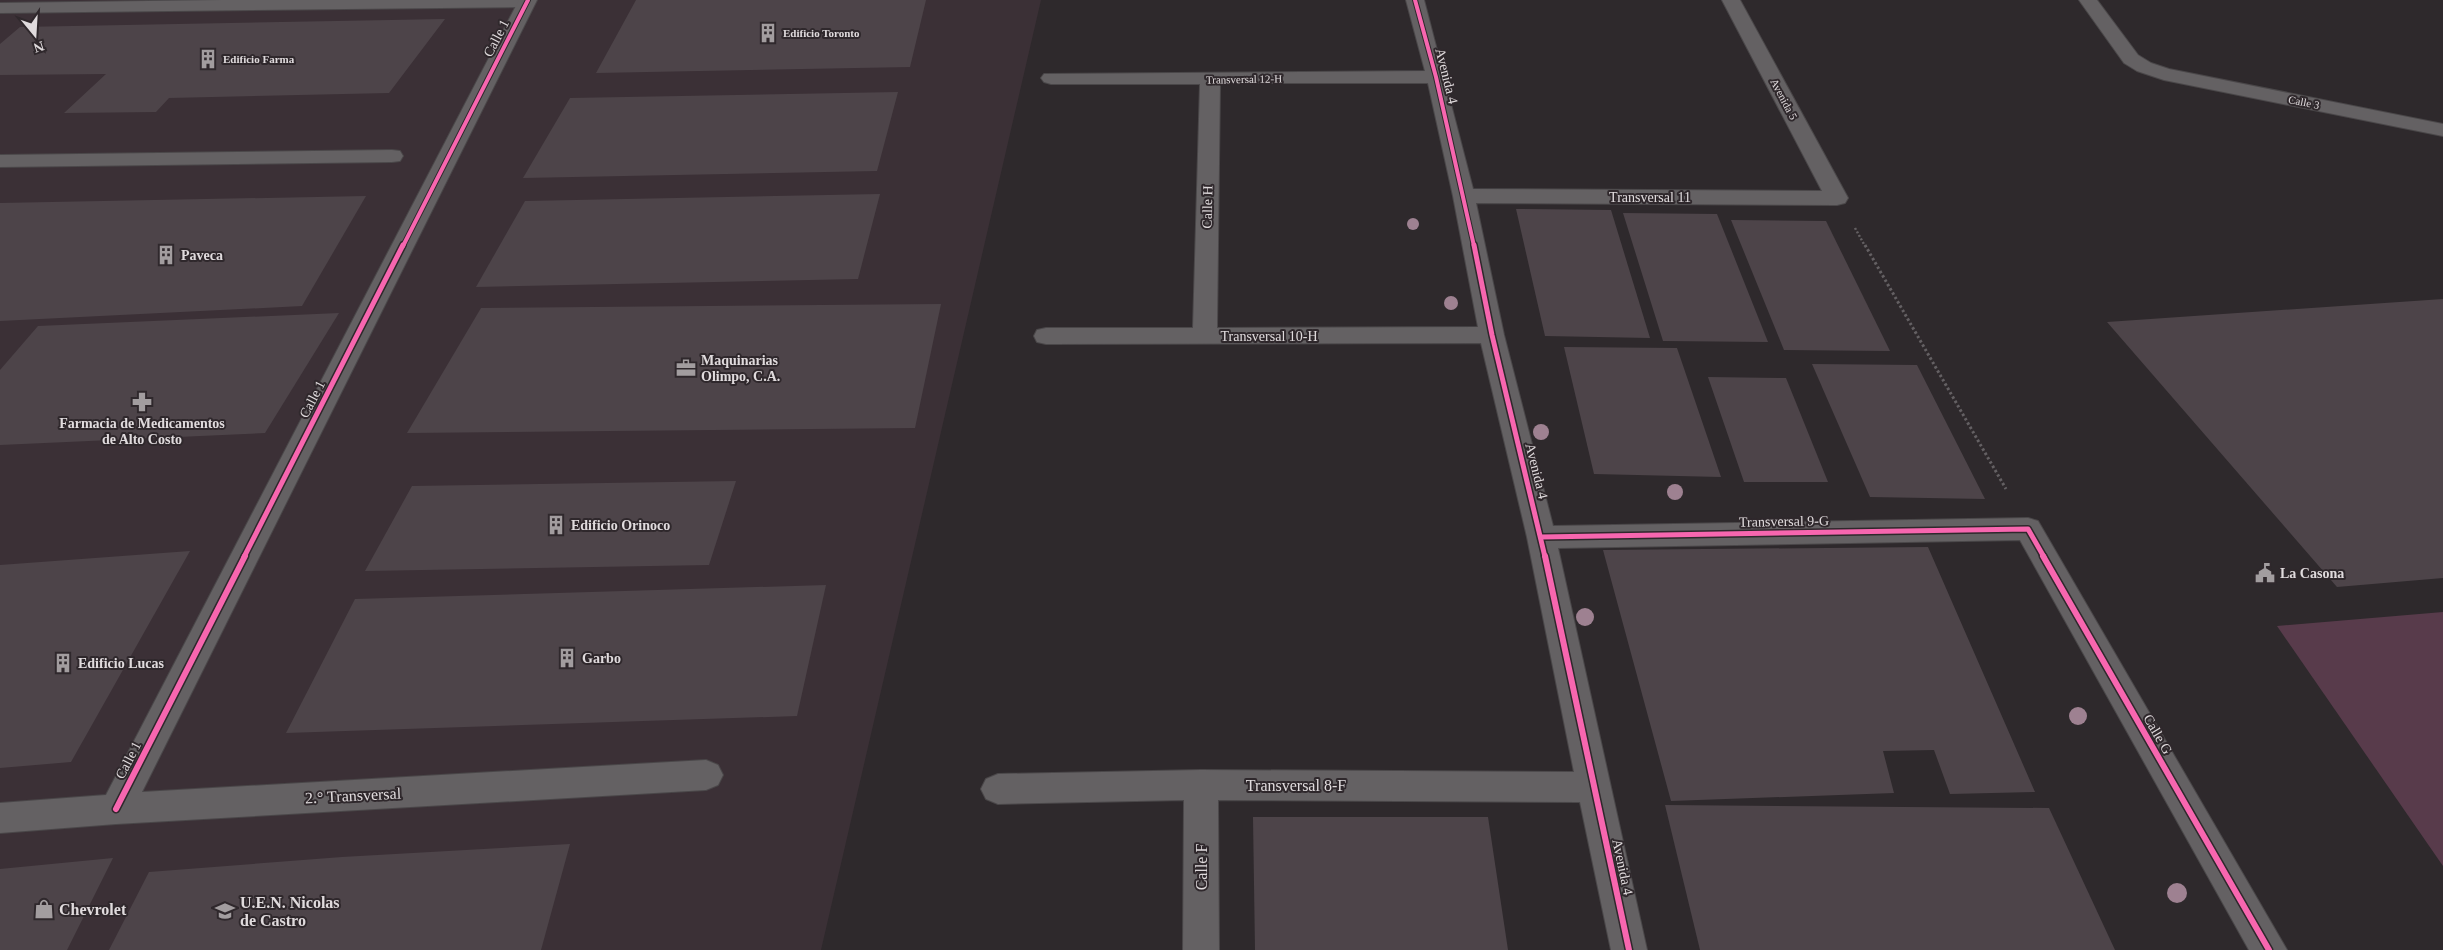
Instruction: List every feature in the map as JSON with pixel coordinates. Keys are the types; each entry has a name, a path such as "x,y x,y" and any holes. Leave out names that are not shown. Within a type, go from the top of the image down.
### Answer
{"street":[{"name":"Avenida 4","path":"1415,0 1436,77 1464,196 1492,335 1541,537 1629,950"},
{"name":"Avenida 5","path":"1731,0 1837,198"},
{"name":"Calle 3","path":"2088,0 2131,59 2144,67 2164,74 2443,130"},
{"path":"0,8 527,1"},
{"name":"Calle 1","path":"116,809 527,1"},
{"name":"Transversal 12-H","path":"1051,78 1436,77"},
{"name":"Calle H","path":"1205,336 1210,79"},
{"path":"0,161 392,156"},
{"name":"Transversal 11","path":"1464,196 1837,198"},
{"name":"Transversal 10-H","path":"1046,336 1492,335"},
{"name":"Transversal 9-G","path":"1541,537 2028,529"},
{"name":"Calle G","path":"2028,529 2269,950"},
{"name":"2.° Transversal","path":"0,818 116,809 706,775"},
{"name":"Transversal 8-F","path":"998,789 1201,784 1594,787"},
{"name":"Calle F","path":"1200,950 1201,784"}],"path":[{"path":"1837,198 2028,529"}],"shaded area":[{"path":"0,0 1041,0 821,950 0,950"},
{"path":"2443,612 2443,866 2277,626"}],"building":[{"name":"Edificio Toronto","path":"636,0 926,0 910,67 596,73"},
{"name":"Edificio Farma","path":"445,19 389,93 169,98 156,112 64,113 106,74 0,75 0,44 20,27"},
{"path":"898,92 877,171 523,178 570,98"},
{"path":"880,194 858,279 476,287 525,201"},
{"name":"Paveca","path":"366,196 302,306 0,321 0,203"},
{"path":"1516,209 1611,210 1650,338 1545,336"},
{"path":"1623,213 1717,214 1768,342 1663,341"},
{"path":"1731,220 1826,221 1890,351 1784,350"},
{"path":"2443,299 2443,578 2337,587 2107,322"},
{"name":"Maquinarias Olimpo, C.A.","path":"941,304 915,428 407,433 481,308"},
{"name":"Farmacia de Medicamentos de Alto Costo","path":"339,313 265,433 0,445 0,370 38,326"},
{"path":"1564,347 1677,348 1721,477 1594,474"},
{"path":"1812,364 1917,365 1985,499 1870,497"},
{"path":"1708,377 1786,378 1828,482 1744,482"},
{"name":"Edificio Orinoco","path":"736,481 709,565 365,571 412,486"},
{"path":"1928,547 2035,792 1950,794 1934,750 1883,751 1894,793 1671,801 1603,550"},
{"name":"Edificio Lucas","path":"190,551 71,762 0,768 0,565"},
{"name":"Garbo","path":"826,585 797,716 286,733 355,599"},
{"path":"1665,805 2049,808 2115,950 1700,950"},
{"path":"1253,817 1488,817 1508,950 1255,950"},
{"path":"570,844 541,950 109,950 149,872 342,857"},
{"name":"Chevrolet","path":"113,858 67,950 0,950 0,869"}],"cycle path":[{"path":"116,809 528,0"},
{"path":"1415,0 1436,77 1464,196 1492,335 1541,537 1629,950"},
{"path":"1541,537 2028,529 2269,950"}],"place":[{"name":"Edificio Toronto","path":"768,33"},
{"name":"Edificio Farma","path":"208,59"},
{"name":"Paveca","path":"166,255"},
{"name":"Maquinarias Olimpo, C.A.","path":"686,368"},
{"name":"Farmacia de Medicamentos de Alto Costo","path":"142,402"},
{"name":"Edificio Orinoco","path":"556,525"},
{"name":"La Casona","path":"2265,573"},
{"name":"Garbo","path":"567,658"},
{"name":"Edificio Lucas","path":"63,663"},
{"name":"Chevrolet","path":"44,909"},
{"name":"U.E.N. Nicolas de Castro","path":"225,911"}]}
